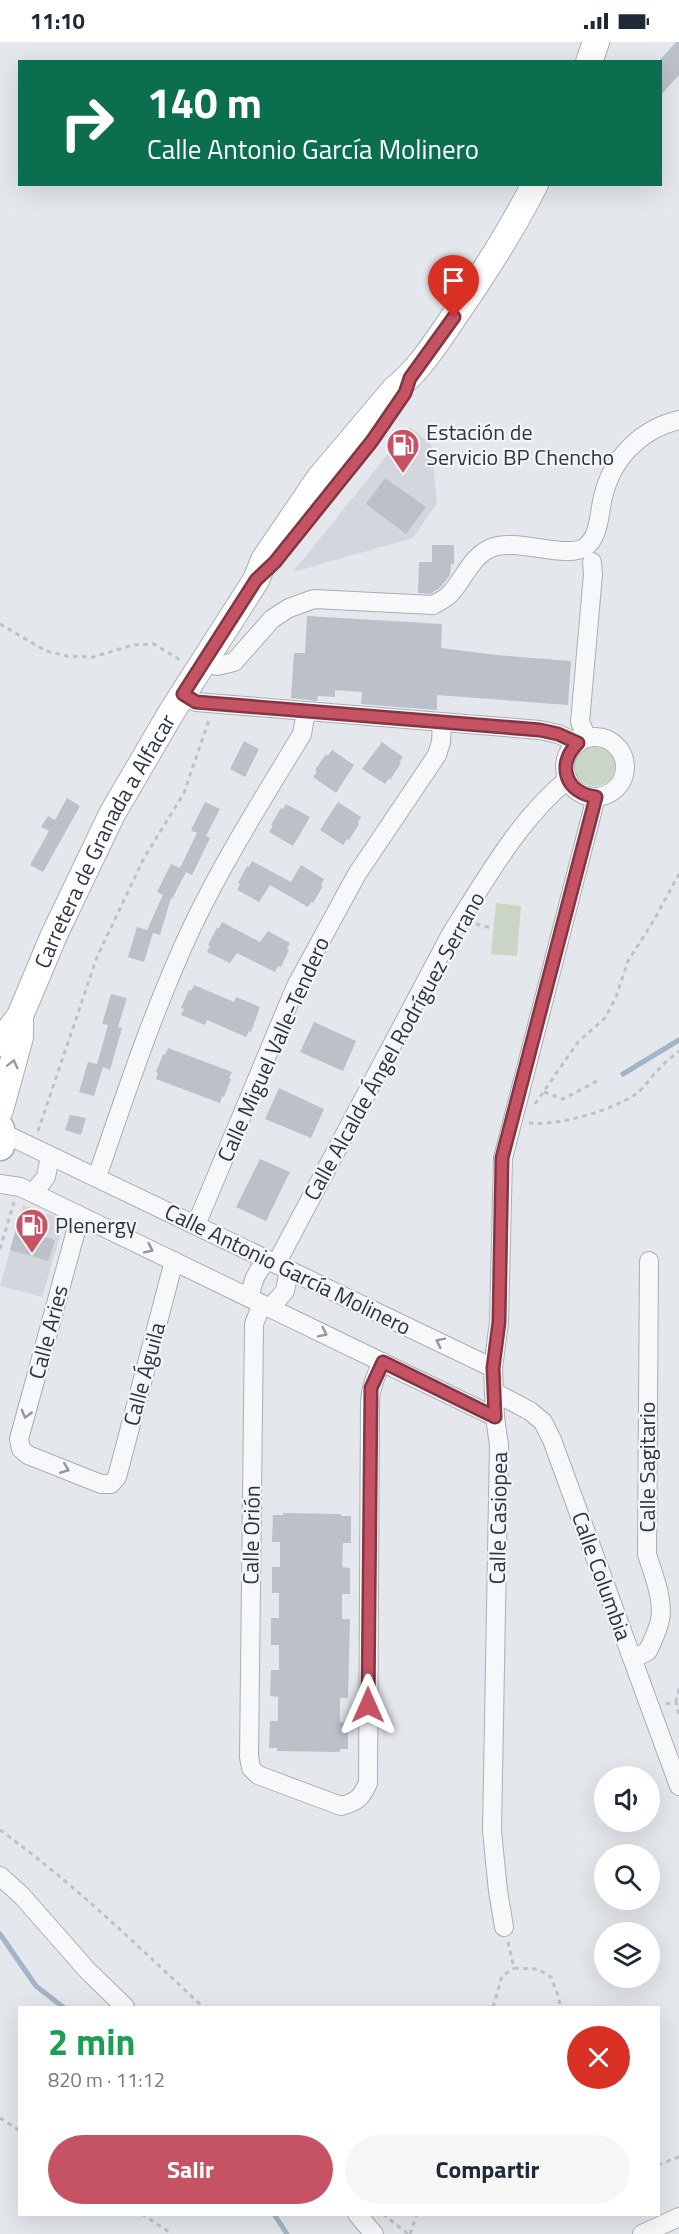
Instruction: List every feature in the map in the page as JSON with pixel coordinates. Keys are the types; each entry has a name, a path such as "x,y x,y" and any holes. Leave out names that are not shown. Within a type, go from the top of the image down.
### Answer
{"main road":[{"path":"0,1131 0,1146"}],"street":[{"path":"590,60 596,42"},
{"name":"Carretera de Granada a Alfacar","path":"0,1043 20,1016 89,859 137,770 183,694 256,580 275,562 372,441 405,393 410,378 486,270 534,186"},
{"path":"202,666 217,666 234,662 272,619 289,608 314,599 433,605 447,597 478,556 490,548 505,544 573,551 585,548 595,536 603,494 619,459 638,439 679,420"},
{"path":"583,740 580,722 593,574 592,562"},
{"path":"183,694 196,702 540,730 583,740 597,737 615,745 622,753 625,763 625,773 621,782 606,795 596,797 579,792 568,779 565,769 566,759 571,750 583,740"},
{"path":"97,1178 143,1044 192,928 223,864 302,734 306,712"},
{"name":"Calle Miguel Valle-Tendero","path":"196,1225 296,986 357,874 436,755 441,742 442,722"},
{"name":"Calle Alcalde Ángel Rodríguez Serrano","path":"278,1265 451,934 524,826 551,792 568,779"},
{"name":"Calle Casiopea","path":"504,1927 492,1831 499,1445 495,1417 493,1368 499,1322 502,1158 596,797"},
{"name":"Carretera de Granada a Alfacar","path":"0,1110 20,1037 20,1016"},
{"name":"Calle Antonio García Molinero","path":"0,1131 493,1368"},
{"path":"33,1193 46,1177 50,1156"},
{"name":"Calle Antonio García Molinero","path":"0,1184 20,1187 33,1193 495,1417"},
{"name":"Calle Aries","path":"80,1216 19,1439 21,1449 28,1455 101,1484 111,1484"},
{"name":"Calle Águila","path":"111,1484 117,1477 174,1261"},
{"name":"Calle Sagitario","path":"633,1659 648,1651 660,1623 661,1612 659,1596 647,1554 649,1261"},
{"path":"261,1303 285,1291 278,1265"},
{"name":"Calle Orión","path":"278,1265 259,1268 254,1277 261,1303 254,1324 249,1748 251,1768 258,1775 341,1806 354,1803 363,1795 368,1783 370,1401 374,1377 383,1362"},
{"name":"Calle Columbia","path":"494,1392 543,1422 552,1440 679,1786"},
{"path":"0,1876 22,1896 87,1970 124,2006"},
{"path":"359,2216 374,2234"},
{"path":"642,2234 679,2217"}],"path":[{"path":"0,624 46,651 67,656 93,657 133,645 154,644 202,666"},
{"path":"35,1140 97,957 144,858 184,793 209,719"},
{"path":"525,1105 535,1105 578,1042 605,1018 616,997 628,961 679,874"},
{"path":"471,923 492,928"},
{"path":"527,1123 558,1121 587,1115 627,1099 638,1093 659,1068 679,1051"},
{"path":"544,1092 563,1100 601,1079"},
{"path":"679,1688 676,1702 679,1715"},
{"path":"660,1705 676,1702"},
{"path":"0,1830 39,1858 87,1898 202,2006"},
{"path":"504,1927 514,1968"},
{"path":"493,2006 501,1976 514,1968 538,1969 551,1977 560,2006"},
{"path":"0,2118 18,2130"},
{"path":"660,2164 679,2157"},
{"path":"145,2216 172,2234"},
{"path":"386,2216 409,2234 416,2216"}],"shaded area":[{"name":"Estación de Servicio BP Chencho","path":"410,427 431,444 437,503 413,538 293,572"},
{"name":"Plenergy","path":"23,1205 57,1217 62,1229 42,1297 0,1286"}],"green space":[{"path":"595,746 609,752 615,766 609,780 595,786 581,780 575,766 581,752"},
{"path":"496,903 521,906 517,956 491,954"}],"building":[{"path":"676,42 679,42 679,75 662,94 662,60 660,60"},
{"path":"385,478 426,507 406,534 366,504"},
{"path":"432,545 454,545 454,564 451,564 450,575 440,588 430,594 418,593 419,562 432,562"},
{"path":"307,616 442,624 441,648 571,661 568,705 437,695 437,710 361,704 362,692 335,690 335,697 318,696 317,701 291,698 294,653 305,653"},
{"path":"244,741 259,749 245,777 230,769"},
{"path":"382,742 403,757 390,780 389,778 385,784 362,769"},
{"path":"332,750 354,765 336,793 313,777 326,754 328,756"},
{"path":"67,798 80,806 43,872 30,865 49,831 41,827 48,816 55,820"},
{"path":"205,802 220,809 206,836 210,838 192,875 186,872 171,898 160,935 153,933 144,962 128,957 137,927 147,930 163,895 157,892 171,864 180,868 197,833 191,830"},
{"path":"338,802 361,817 349,840 347,839 343,845 320,830"},
{"path":"286,804 310,817 293,846 269,832 281,808 283,809"},
{"path":"252,861 291,882 301,865 324,879 321,885 323,886 308,907 270,885 259,902 237,890 240,884 238,883"},
{"path":"222,922 260,942 268,931 290,943 281,967 278,966 275,972 237,953 230,963 207,952 210,946 208,945"},
{"path":"194,985 234,1002 236,997 260,1007 251,1032 249,1031 246,1037 207,1020 205,1025 181,1015 184,1009 181,1008 189,990 191,991"},
{"path":"111,994 127,998 118,1027 122,1028 110,1070 103,1067 94,1096 79,1092 88,1062 97,1064 108,1025 102,1024"},
{"path":"314,1022 356,1041 343,1071 300,1052"},
{"path":"168,1048 232,1072 220,1103 156,1079 158,1073 156,1072"},
{"path":"279,1088 324,1109 311,1138 265,1119"},
{"path":"70,1115 86,1118 81,1135 65,1130"},
{"path":"260,1159 290,1172 266,1221 236,1207"},
{"path":"16,1229 55,1240 48,1261 10,1250"},
{"path":"283,1513 351,1516 351,1543 343,1543 342,1567 350,1568 350,1594 342,1594 342,1619 350,1619 348,1698 340,1698 340,1722 348,1723 348,1749 340,1749 340,1752 277,1751 277,1748 269,1748 270,1721 278,1721 278,1697 270,1696 271,1670 279,1670 279,1645 271,1645 271,1618 279,1618 279,1593 272,1593 272,1567 280,1567 280,1542 272,1542 273,1515 283,1515"}],"waterway":[{"path":"623,1074 679,1040"},
{"path":"0,1934 36,1986 62,2006"},
{"path":"275,2216 287,2234"}],"place":[{"name":"Estación de Servicio BP Chencho","path":"403,474"},
{"name":"Plenergy","path":"32,1254"}],"route":[{"path":"368,1705 371,1388 374,1377 383,1362 495,1417 493,1368 499,1322 502,1158 596,797 587,796 572,787 565,769 566,759 578,743 558,734 540,730 196,702 183,694 256,580 275,562 372,441 405,393 410,378 454,317"}]}
